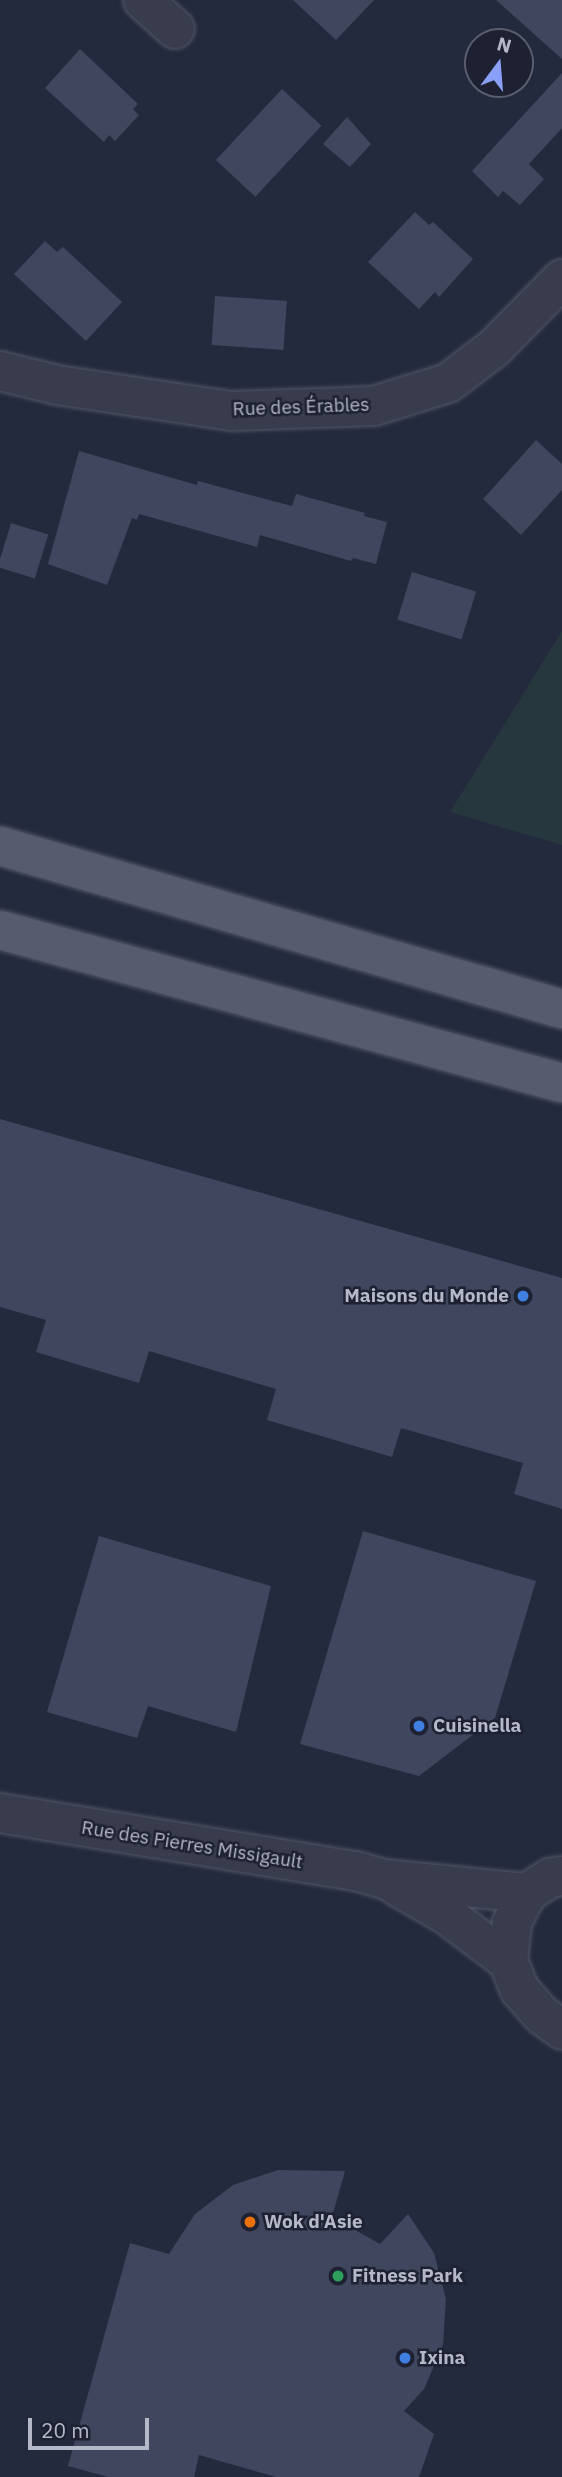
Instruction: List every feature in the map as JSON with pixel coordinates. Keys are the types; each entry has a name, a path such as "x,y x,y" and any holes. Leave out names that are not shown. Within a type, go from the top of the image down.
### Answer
{"main road":[{"path":"0,846 562,1009"},
{"path":"0,930 559,1083"}],"street":[{"path":"143,0 175,29"},
{"name":"Rue des Érables","path":"0,371 57,385 230,411 374,406 448,383 494,348 562,279"},
{"name":"Rue des Pierres Missigault","path":"0,1813 356,1871 384,1879 527,1893"},
{"path":"562,1876 550,1878 527,1893 512,1923 508,1961 520,1990 541,2014 562,2030"},
{"name":"Rue des Pierres Missigault","path":"384,1879 447,1915 508,1961"}],"shaded area":[{"path":"562,631 562,845 450,812"}],"building":[{"path":"293,0 374,0 336,40"},
{"path":"496,0 562,0 562,59 534,34 534,28 527,28"},
{"path":"80,49 138,104 133,109 139,115 115,141 109,135 104,142 45,88"},
{"path":"562,73 562,128 529,164 544,179 520,205 503,191 498,197 472,171"},
{"path":"282,89 321,126 255,197 216,160"},
{"path":"347,117 371,144 350,167 323,144"},
{"path":"415,212 429,225 433,222 473,259 439,297 435,292 419,309 368,262"},
{"path":"45,241 57,252 63,247 122,302 86,341 14,274"},
{"path":"215,296 287,301 283,350 212,345"},
{"path":"536,440 562,464 562,490 521,535 483,499"},
{"path":"79,451 197,485 198,481 292,506 296,494 365,513 364,516 387,522 376,564 353,558 351,561 260,535 257,547 139,514 137,520 132,518 107,585 48,564"},
{"path":"11,523 48,534 35,578 0,568"},
{"path":"412,572 476,592 461,639 397,620"},
{"path":"0,1119 562,1278 562,1509 514,1494 523,1463 401,1428 392,1457 267,1420 276,1389 149,1351 139,1383 36,1352 46,1320 0,1307"},
{"path":"363,1531 536,1581 495,1718 419,1776 300,1744"},
{"path":"99,1536 271,1586 236,1732 148,1706 137,1738 47,1712"},
{"path":"278,2170 345,2171 332,2217 380,2244 408,2214 434,2253 446,2299 443,2345 424,2389 404,2411 434,2434 419,2477 276,2477 199,2455 194,2477 108,2477 68,2466 130,2243 169,2254 195,2214 233,2185"}],"place":[{"name":"Maisons du Monde","path":"523,1296"},
{"name":"Cuisinella","path":"419,1726"},
{"name":"Wok d'Asie","path":"250,2222"},
{"name":"Fitness Park","path":"338,2276"},
{"name":"Ixina","path":"405,2358"}]}
